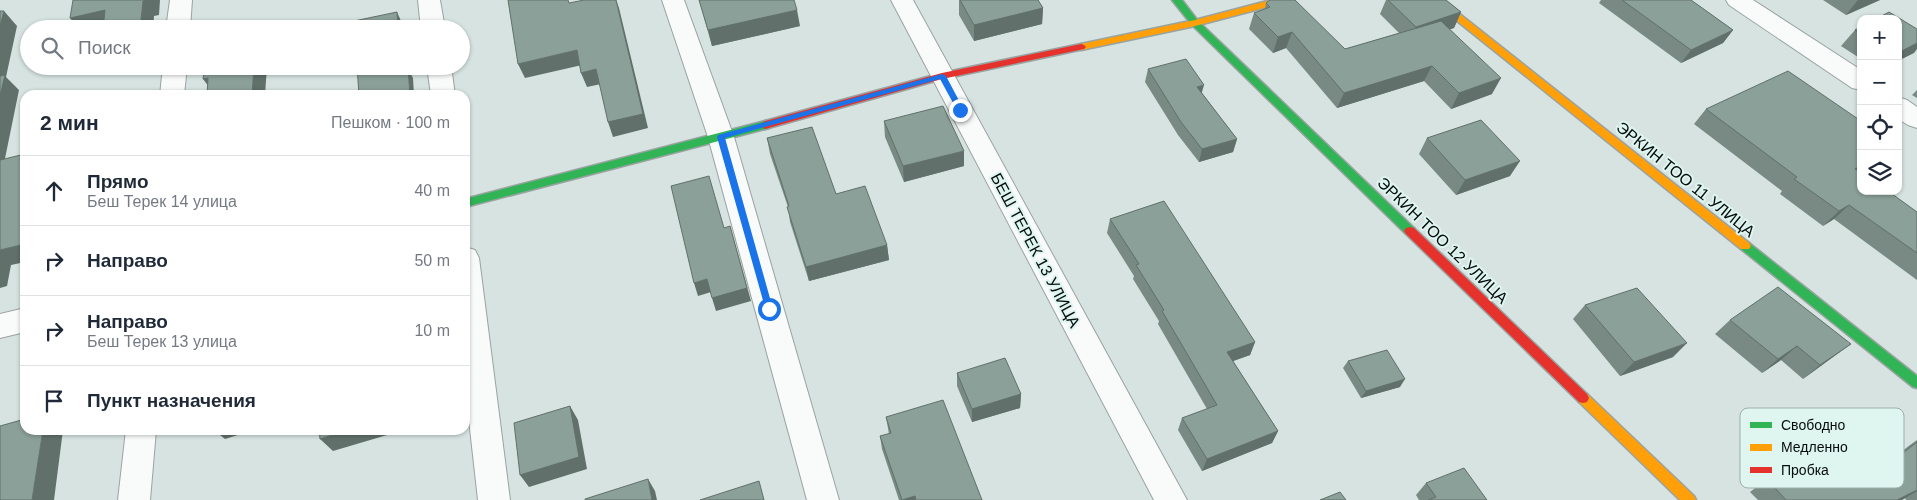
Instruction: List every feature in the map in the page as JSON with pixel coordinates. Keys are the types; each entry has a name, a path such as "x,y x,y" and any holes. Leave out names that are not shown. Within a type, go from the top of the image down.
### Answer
{"street":[{"path":"179,20 181,0"},
{"path":"429,0 432,20"},
{"path":"673,0 721,137 823,500"},
{"name":"БЕШ ТЕРЕК 13 УЛИЦА","path":"902,0 1171,500"},
{"name":"ЭРКИН ТОО 12 УЛИЦА","path":"1177,0 1195,23 1689,500"},
{"path":"470,202 721,137 942,76 1195,23 1283,0"},
{"name":"ЭРКИН ТОО 11 УЛИЦА","path":"1436,0 1917,383"},
{"path":"1737,0 1857,79"},
{"path":"173,90 174,75"},
{"path":"440,75 442,90"},
{"path":"1902,109 1917,119"},
{"path":"470,300 494,500"},
{"path":"0,326 20,321"},
{"path":"134,500 140,435"}],"building":[{"path":"73,0 147,0 143,1 141,20 104,20 105,10 70,18"},
{"path":"508,0 568,0 569,3 584,0 616,0 643,114 608,122 596,69 581,73 577,50 518,64"},
{"path":"699,0 794,0 797,10 708,30"},
{"path":"960,0 1038,0 1043,8 974,25"},
{"path":"1270,0 1295,0 1345,49 1441,21 1501,78 1459,93 1432,66 1344,93 1292,32 1278,37 1254,13 1270,7 1266,3"},
{"path":"1388,0 1446,0 1461,12 1416,27"},
{"path":"1622,0 1691,0 1733,30 1691,50"},
{"path":"0,11 4,11 0,26"},
{"path":"397,12 397,20 359,20"},
{"path":"1889,12 1894,15 1883,15"},
{"path":"1902,20 1917,29 1917,43 1902,51"},
{"path":"1186,59 1204,85 1197,87 1237,139 1202,149 1181,122 1148,69"},
{"path":"1788,71 1857,118 1857,168 1855,169 1857,170 1857,195 1894,195 1917,212 1917,253 1849,205 1839,211 1794,179 1797,177 1706,109"},
{"path":"5,75 0,96 0,76"},
{"path":"204,75 253,75 252,90 207,90 208,78 203,79"},
{"path":"358,75 408,75 410,90 359,90"},
{"path":"943,106 964,151 903,166 884,121"},
{"path":"1481,120 1520,161 1465,180 1427,138"},
{"path":"812,127 836,194 865,186 887,245 806,267 767,138"},
{"path":"20,155 20,245 0,250 0,160"},
{"path":"709,176 724,228 730,226 747,288 712,298 707,279 694,283 671,186"},
{"path":"1164,201 1255,342 1227,352 1278,431 1207,459 1182,418 1217,405 1162,311 1164,310 1136,265 1139,264 1110,219"},
{"path":"1778,287 1851,344 1820,365 1797,346 1778,359 1730,320"},
{"path":"1637,288 1687,343 1634,362 1585,305"},
{"path":"1387,350 1405,379 1366,391 1348,361"},
{"path":"1005,358 1021,394 972,409 957,373"},
{"path":"943,400 982,500 916,500 915,496 902,500 880,436 891,433 886,417"},
{"path":"570,406 579,457 520,475 514,423"},
{"path":"20,420 20,435 42,435 32,500 0,500 0,426"},
{"path":"320,435 332,435 320,439"},
{"path":"1917,442 1917,490 1897,500 1786,500 1775,488 1904,488 1904,452"},
{"path":"1464,468 1487,500 1428,500 1436,497 1426,483"},
{"path":"648,479 652,500 585,500 585,499"},
{"path":"759,481 764,500 700,500"},
{"path":"1340,492 1346,500 1320,500"}],"traffic: fast":[{"path":"1177,0 1195,23 1410,231"},
{"path":"470,202 765,125"},
{"path":"1745,246 1917,383"}],"traffic: slow":[{"path":"1081,47 1195,23 1283,0"},
{"path":"1436,0 1745,246"},
{"path":"1583,398 1689,500"}],"traffic: jam":[{"path":"765,125 942,76 1081,47"},
{"path":"1410,231 1583,398"}],"route":[{"path":"769,309 721,137 942,76 960,110"}]}
